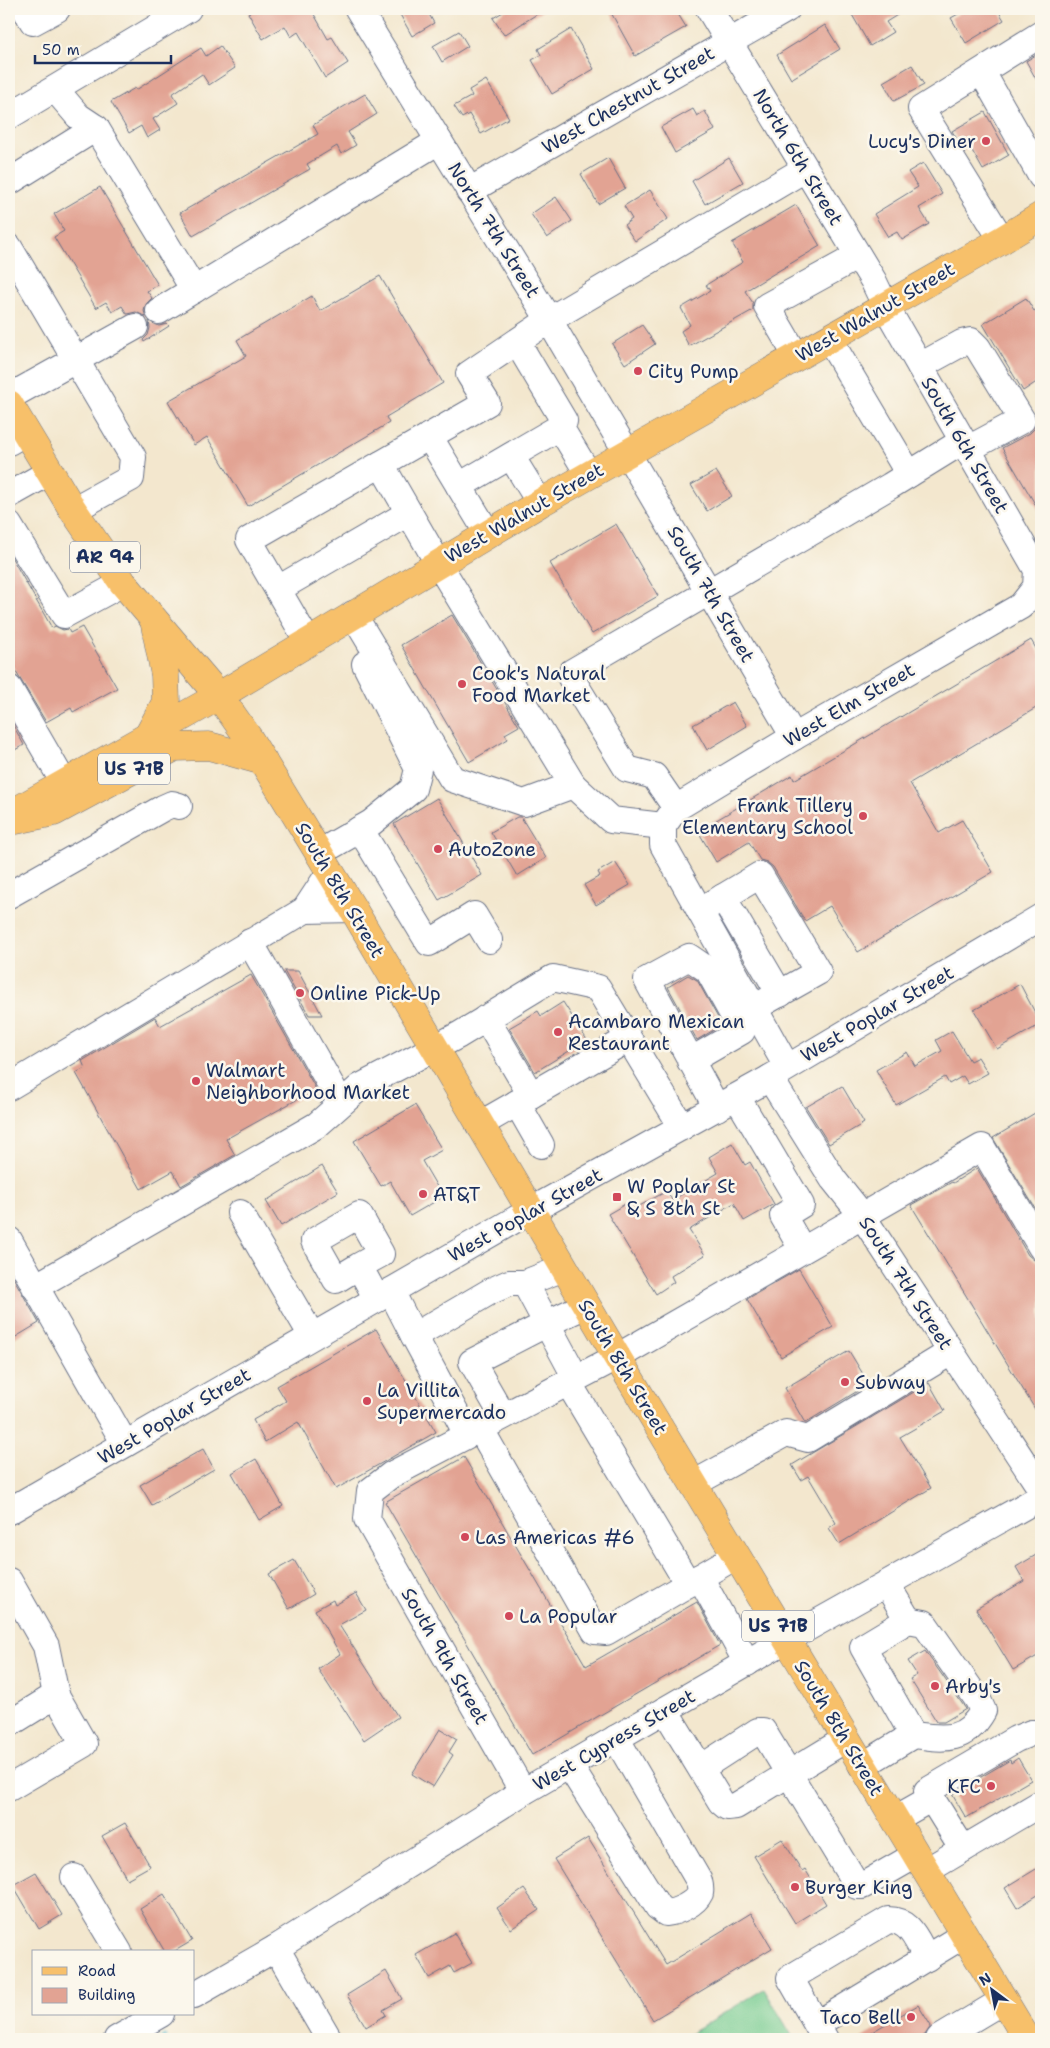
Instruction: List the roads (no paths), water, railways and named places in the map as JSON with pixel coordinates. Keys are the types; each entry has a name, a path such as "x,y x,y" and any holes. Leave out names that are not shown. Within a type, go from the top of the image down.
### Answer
{"main road":[{"name":"West Walnut Street","path":"9,815 219,696 540,503 886,307 1041,216"},
{"name":"AR 94","path":"9,404 17,437 50,472 73,510 123,583 219,696"},
{"path":"148,736 166,702 165,675 153,616"},
{"name":"South 8th Street","path":"219,696 263,761 353,909 586,1306 1027,2039"},
{"name":"US 71B","path":"9,821 54,812 175,747 209,746 263,761"}],"street":[{"path":"25,9 33,22 57,9"},
{"path":"9,116 188,9"},
{"name":"North 7th Street","path":"358,9 549,320 627,453"},
{"name":"North 6th Street","path":"709,9 858,256 886,307"},
{"name":"West Chestnut Street","path":"469,191 787,9"},
{"path":"1002,240 921,109 1041,34"},
{"path":"982,72 1041,176"},
{"path":"55,89 78,116 96,128 194,290"},
{"path":"9,182 96,128"},
{"path":"159,311 439,141"},
{"path":"308,642 248,540 487,403 469,374 549,320 805,169"},
{"path":"797,357 767,306 858,256"},
{"path":"12,261 133,457 131,478 73,510"},
{"name":"South 6th Street","path":"886,307 1037,570 1036,587"},
{"path":"9,397 134,327"},
{"path":"829,339 909,474"},
{"path":"380,464 573,785 611,820 670,817 654,776 627,769 571,678 572,672 909,474 965,445 1032,415 971,341 962,343 920,366"},
{"path":"459,486 560,427 564,421 517,342"},
{"path":"560,427 589,475"},
{"path":"429,436 488,534"},
{"name":"South 7th Street","path":"627,453 794,737"},
{"path":"510,456 540,503"},
{"path":"9,495 50,472"},
{"path":"278,589 409,513"},
{"path":"9,525 64,615 123,583"},
{"name":"West Elm Street","path":"670,817 794,737 1020,606 1036,587"},
{"path":"348,617 452,779 524,803 573,785"},
{"path":"305,910 324,863 360,829 371,823 413,789 418,769 348,617"},
{"path":"9,688 64,783"},
{"path":"9,895 163,808 172,804 179,806"},
{"name":"South 7th Street","path":"670,817 662,845 754,1008 778,1073 833,1179 861,1214 1041,1489"},
{"path":"360,829 429,943 474,915 489,940"},
{"path":"700,911 760,875 818,972 754,1008"},
{"path":"723,897 780,994"},
{"path":"9,1087 305,910 353,909"},
{"name":"West Poplar Street","path":"9,1511 530,1211 778,1073 1041,917"},
{"path":"250,942 341,1104"},
{"path":"35,1286 317,1125 360,1087 434,1048 553,978 598,988 682,1127"},
{"path":"486,1018 524,1099 541,1145"},
{"path":"479,1125 628,1039"},
{"path":"690,1061 727,1102 801,1205 783,1216 802,1249"},
{"path":"483,1426 617,1357 861,1214 982,1147 1041,1247"},
{"path":"240,1214 312,1336"},
{"path":"9,1240 125,1444"},
{"path":"359,1266 384,1295 483,1426 595,1631 606,1632 736,1556"},
{"path":"414,1336 491,1291 509,1283 525,1283 564,1268"},
{"path":"525,1283 572,1380 694,1581 747,1663"},
{"path":"483,1426 472,1362 586,1306"},
{"path":"693,1484 786,1433 808,1439 952,1352"},
{"name":"South 9th Street","path":"483,1426 392,1475 370,1491 367,1519 523,1792"},
{"name":"West Cypress Street","path":"195,1994 276,1948 523,1792 786,1640 1041,1497"},
{"path":"9,1582 46,1646 56,1695 84,1744 9,1788"},
{"path":"887,1585 908,1620"},
{"path":"862,1766 912,1735 943,1739 961,1735 976,1724 983,1711 978,1700 924,1623 908,1620 863,1647 912,1735"},
{"path":"9,1724 56,1695"},
{"path":"665,1710 721,1802 726,1807 736,1806 846,1739"},
{"path":"701,1768 758,1732 763,1731 857,1886 862,1886 963,1849 1041,1803"},
{"path":"963,1849 927,1791 1016,1739 1031,1733 1041,1733"},
{"path":"569,1766 658,1907 666,1913 675,1912 695,1900 700,1891 699,1881 616,1738"},
{"path":"952,1777 966,1778 1026,1745 1041,1746"},
{"path":"895,1819 932,1798"},
{"path":"74,1877 118,1950"},
{"path":"927,1958 907,1925 898,1920 888,1920 790,1978 821,2032 927,1958 964,1935"},
{"path":"276,1948 329,2039"},
{"path":"939,2039 1004,2000"},
{"path":"117,2039 157,2016"}],"place":[{"name":"Lucy's Diner","path":"986,141"},
{"name":"City Pump","path":"638,371"},
{"name":"Cook's Natural Food Market","path":"462,684"},
{"name":"Frank Tillery Elementary School","path":"863,816"},
{"name":"AutoZone","path":"438,849"},
{"name":"Online Pick-Up","path":"300,993"},
{"name":"Acambaro Mexican Restaurant","path":"558,1032"},
{"name":"Walmart Neighborhood Market","path":"196,1081"},
{"name":"AT&T","path":"423,1194"},
{"name":"W Poplar St & S 8th St","path":"617,1197"},
{"name":"Subway","path":"845,1382"},
{"name":"La Villita Supermercado","path":"367,1401"},
{"name":"Las Americas #6","path":"465,1537"},
{"name":"La Popular","path":"509,1616"},
{"name":"Arby's","path":"935,1686"},
{"name":"KFC","path":"991,1786"},
{"name":"Burger King","path":"795,1887"},
{"name":"Taco Bell","path":"911,2017"}]}
